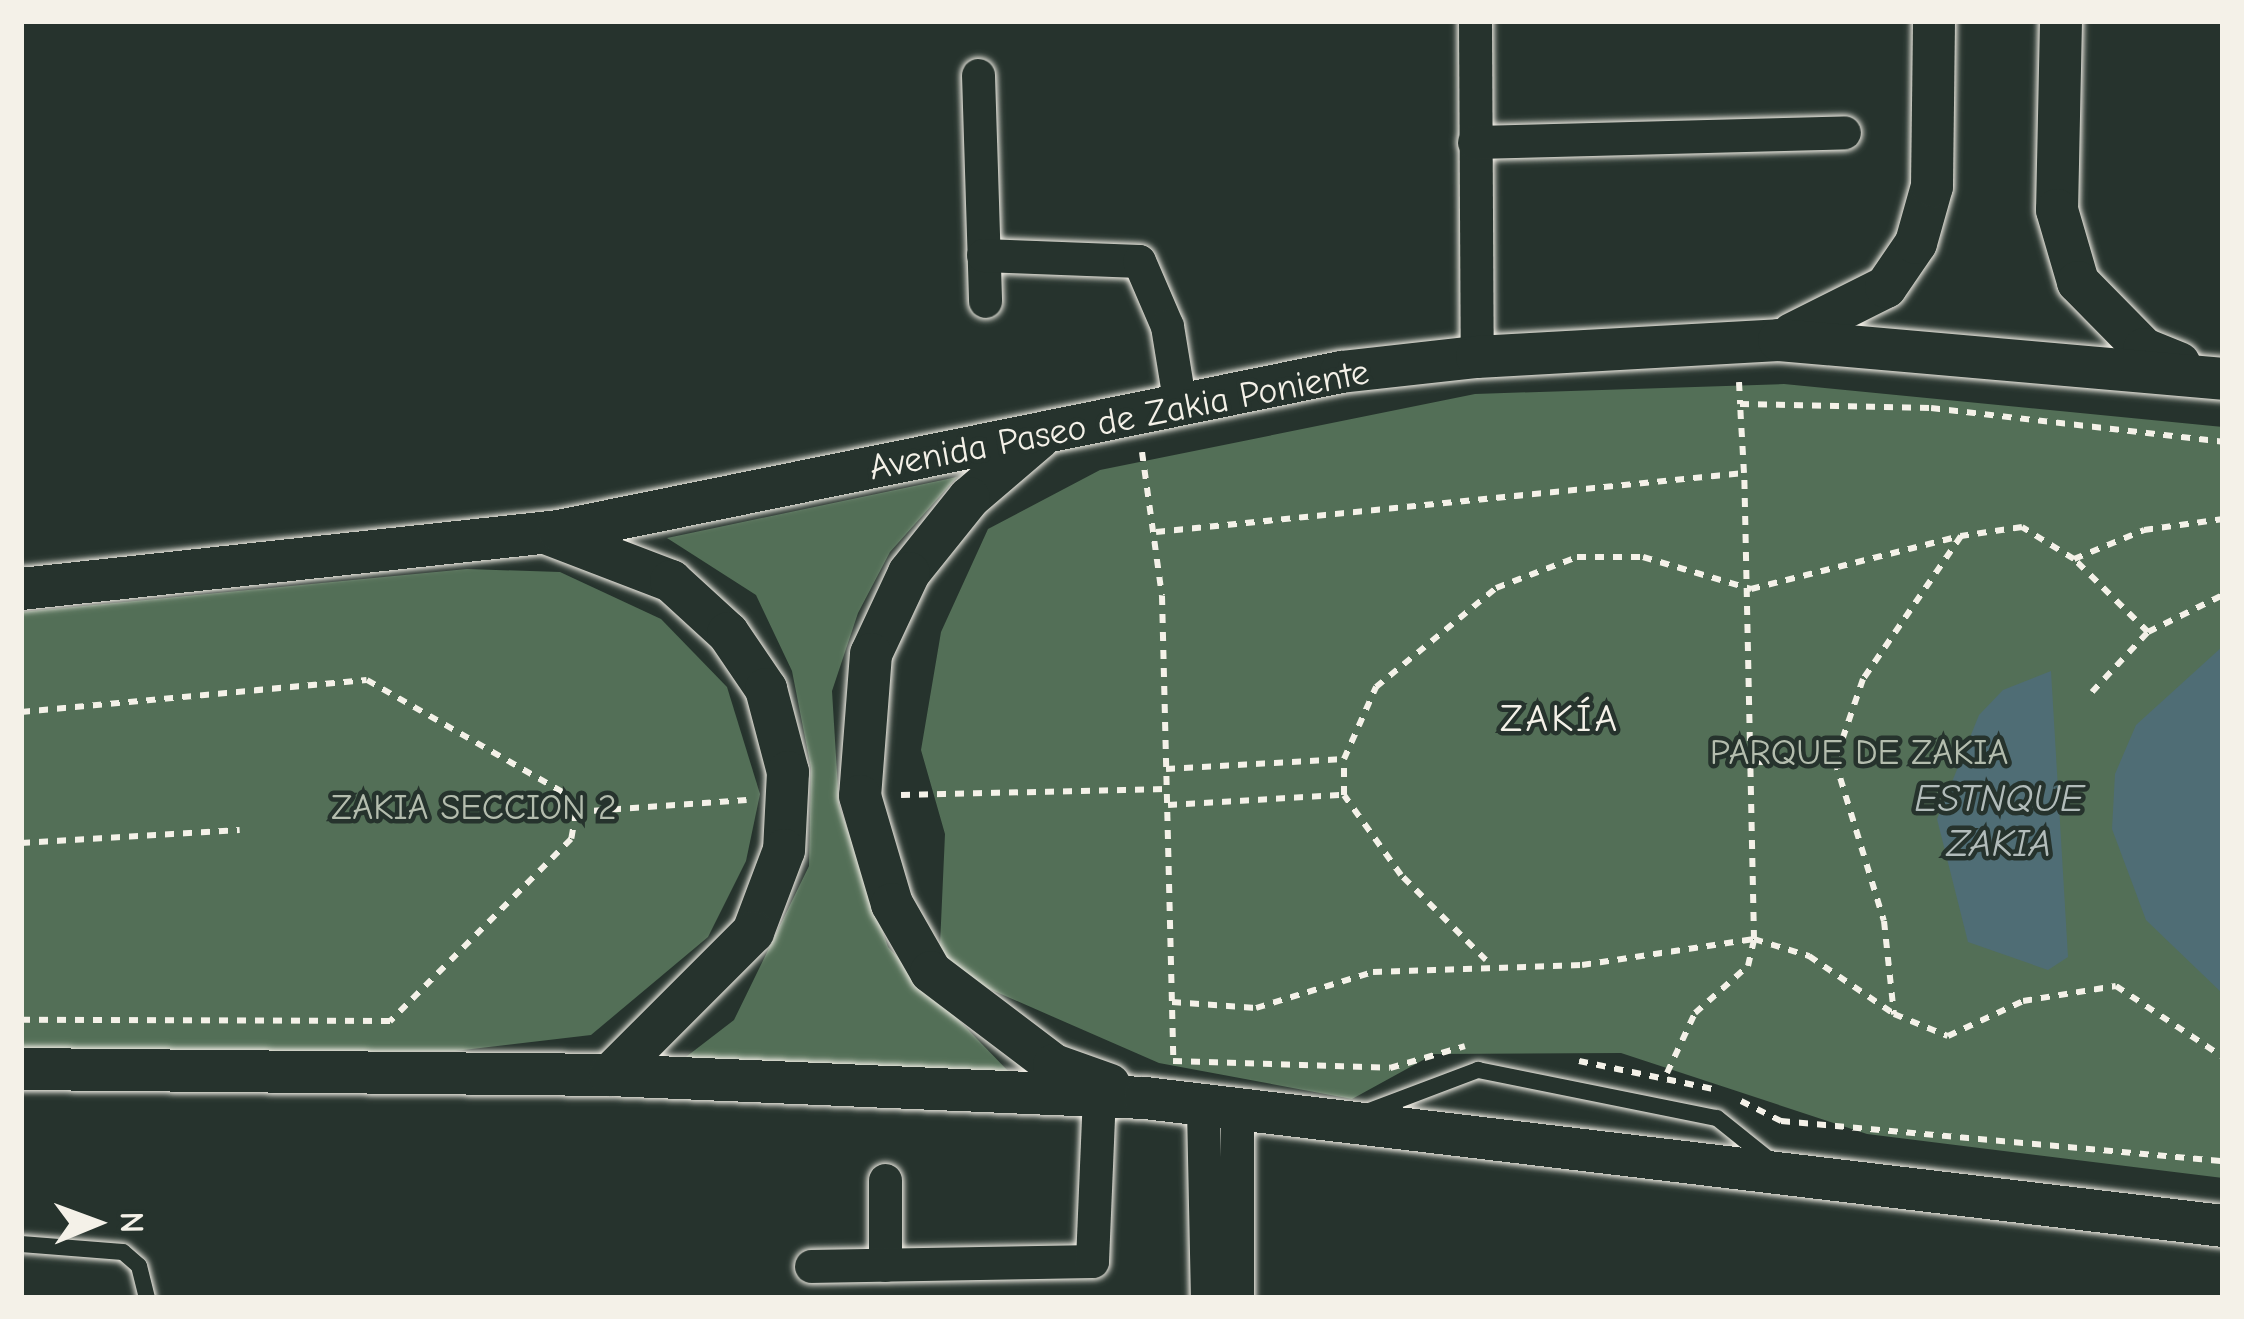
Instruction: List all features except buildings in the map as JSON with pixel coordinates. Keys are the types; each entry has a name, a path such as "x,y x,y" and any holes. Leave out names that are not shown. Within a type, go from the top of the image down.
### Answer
{"street":[{"path":"1475,21 1478,357"},
{"path":"1759,341 1854,310 1916,243 1931,186 1934,21"},
{"path":"2061,21 2057,210 2078,282 2144,349 2218,378"},
{"path":"978,74 985,302"},
{"path":"1474,142 1844,133"},
{"path":"983,256 1139,260 1167,326 1180,405"},
{"name":"Avenida Paseo de Zakia Poniente","path":"21,589 545,533 1180,405 1478,357 1759,341 2218,378"},
{"path":"1044,434 969,498 909,573 871,654 860,796 892,904 931,972 1054,1065 1144,1097 1220,1112 2223,1226"},
{"path":"545,533 671,581 728,633 766,689 786,797 784,850 753,932 610,1075"},
{"path":"21,1069 610,1075 1144,1097"},
{"path":"811,1266 1091,1261 1099,1097"},
{"path":"1207,1298 1220,1112"},
{"path":"1220,1112 1237,1298"},
{"path":"885,1180 885,1265"}],"lane":[{"path":"1336,1124 1478,1070 1717,1118 1793,1179"},
{"path":"21,1244 123,1252 147,1298"}],"path":[{"path":"1667,1073 1695,1012 1748,966 1754,938 1751,589 1740,404 1759,341"},
{"path":"1740,404 1931,408 2223,442"},
{"path":"1156,532 1744,473"},
{"path":"1146,481 1156,532 1173,1059"},
{"path":"2074,559 2144,530 2223,519"},
{"path":"1486,960 1401,875 1344,794 1345,758 1376,687 1496,588 1577,557 1643,557 1751,589 1960,536 2022,527 2074,559 2148,632"},
{"path":"1894,1014 1884,921 1834,761 1863,679 1960,536"},
{"path":"2092,692 2148,632 2223,595"},
{"path":"21,712 367,680 566,794 576,812 571,839 390,1021 21,1020"},
{"path":"1166,770 1345,758"},
{"path":"1753,762 1834,761"},
{"path":"860,796 1167,789"},
{"path":"1168,805 1344,794"},
{"path":"576,812 786,797"},
{"path":"21,843 241,830"},
{"path":"1172,1002 1256,1008 1346,977 1486,960 1582,965 1754,938 1808,956 1894,1014 1948,1036 2024,1001 2116,986 2223,1058"}],"green space":[{"name":"PARQUE DE ZAKIA","path":"1784,384 2223,427 2223,1178 1867,1134 1621,1053 1434,1054 1352,1099 1159,1063 939,967 945,834 921,750 941,632 988,529 1100,470 1475,394"},
{"path":"957,477 890,552 858,613 832,691 839,805 888,947 1011,1074 682,1060 734,1020 809,866 811,768 792,671 756,595 667,538"},
{"name":"ZAKIA SECCION 2","path":"467,569 560,572 661,619 727,687 760,794 746,861 708,937 591,1035 455,1051 21,1054 21,612"}],"water":[{"path":"2223,646 2223,994 2146,920 2112,829 2115,774 2136,725"},
{"name":"ESTNQUE ZAKIA","path":"2051,671 2068,957 2048,970 1968,942 1937,819 1979,715 2003,690"}],"district":[{"name":"ZAKÍA","path":"1560,719"}]}
